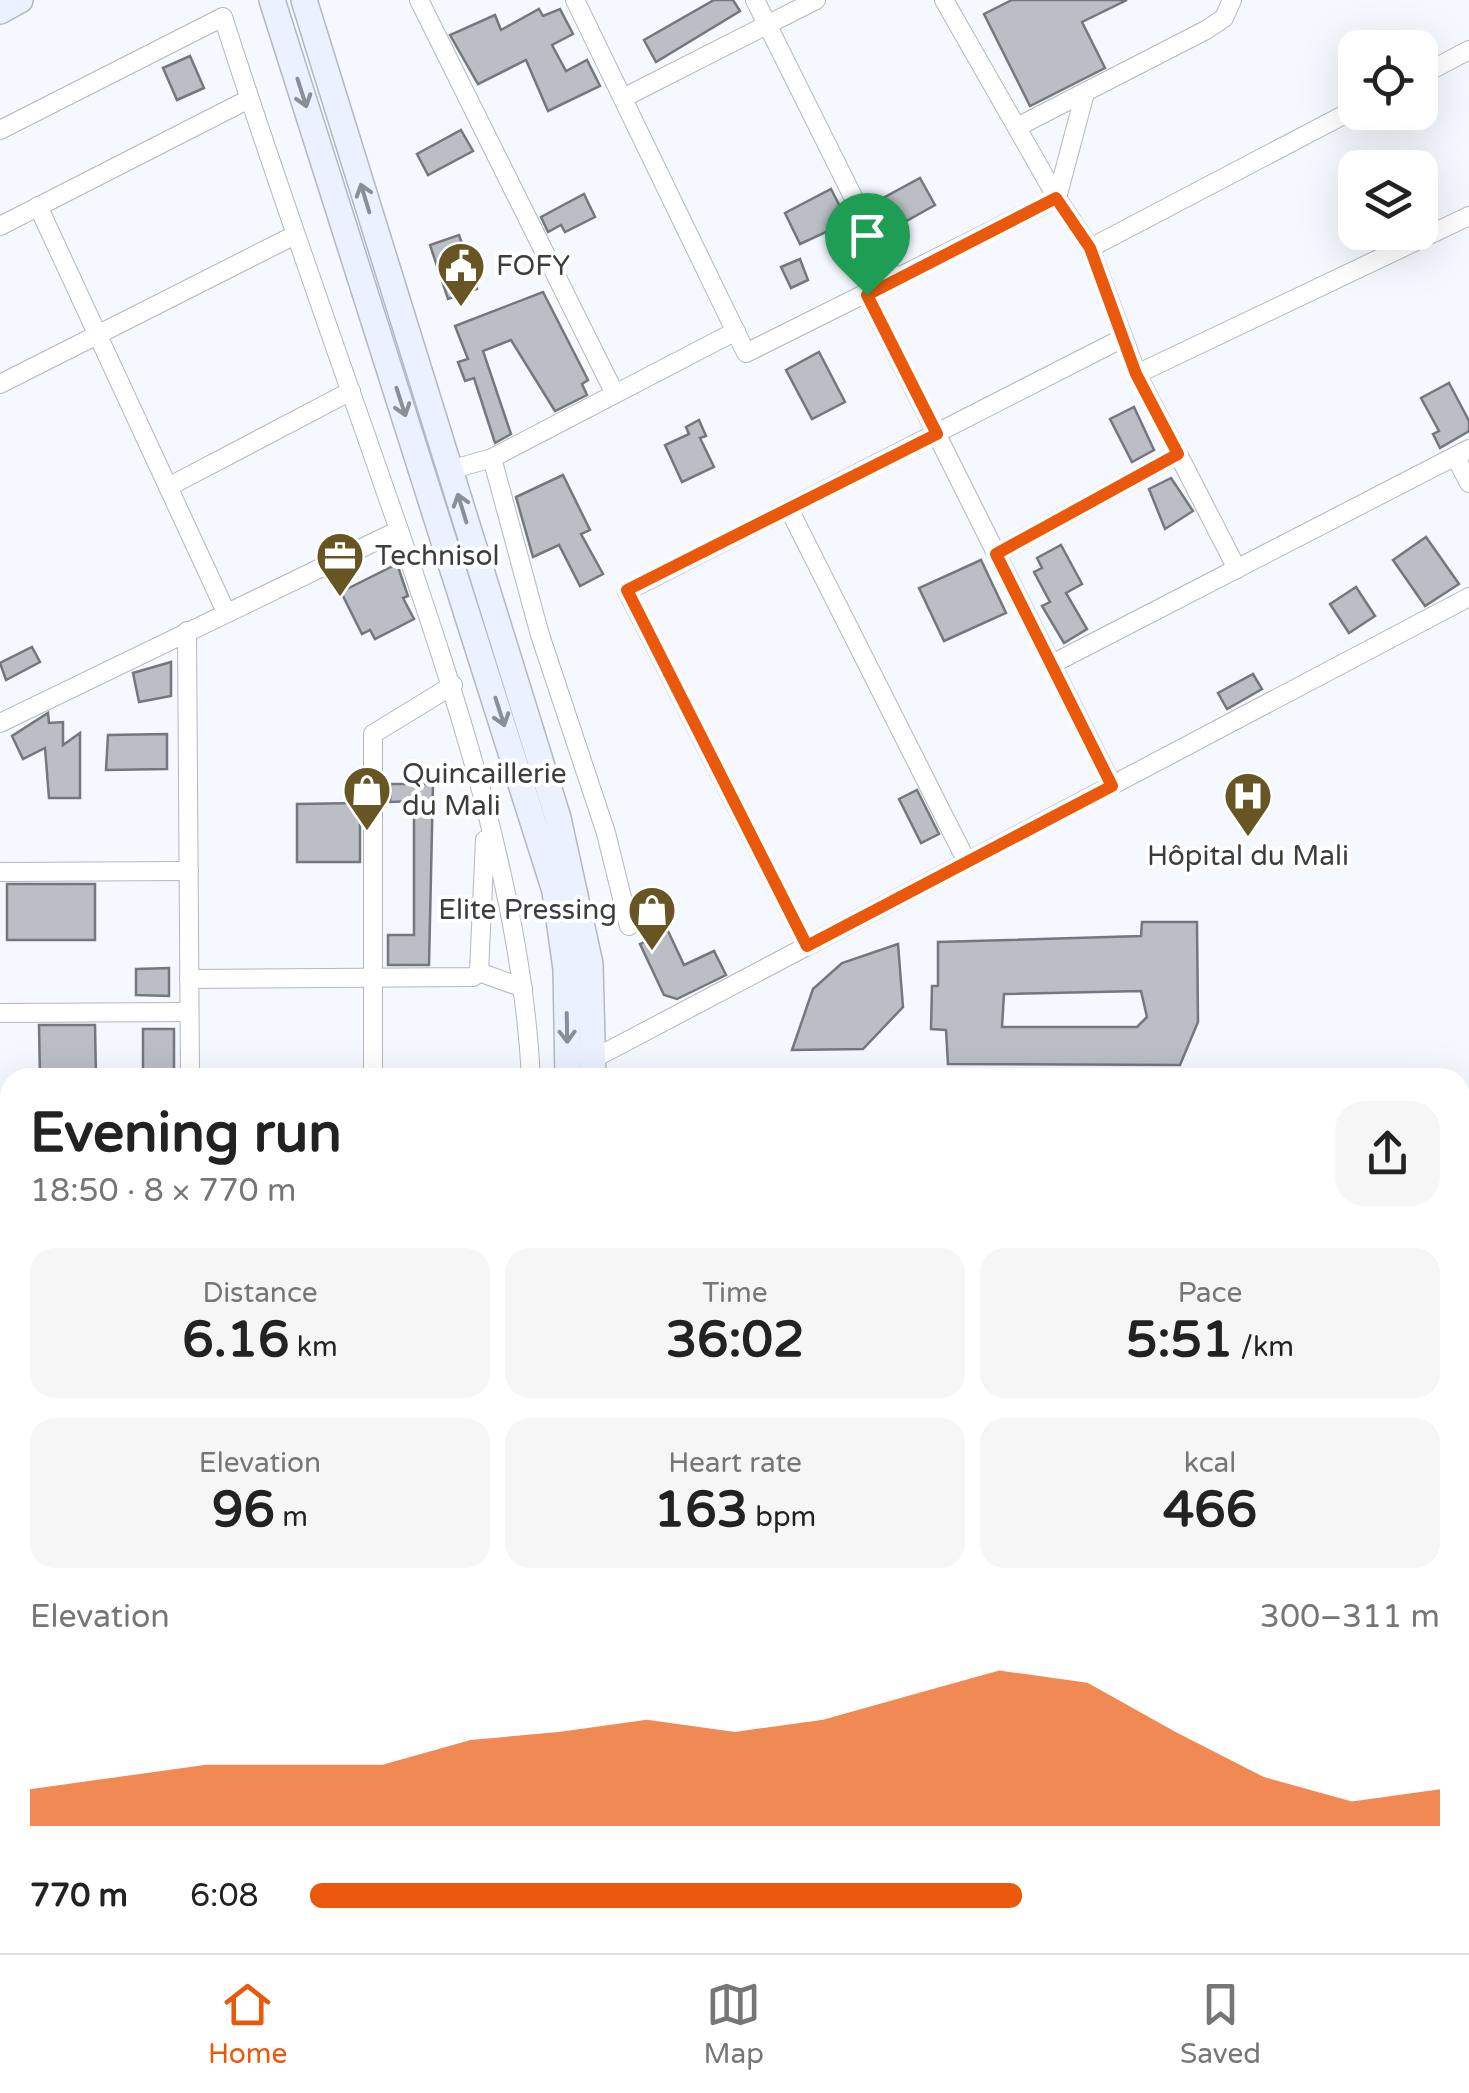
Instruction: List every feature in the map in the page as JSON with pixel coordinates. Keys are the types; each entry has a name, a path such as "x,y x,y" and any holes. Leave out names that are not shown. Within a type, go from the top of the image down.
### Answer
{"street":[{"path":"0,11 20,0"},
{"path":"272,0 555,891 566,969 568,1068"},
{"path":"304,0 578,891 590,964 593,1068 807,946 1469,598"},
{"path":"418,0 615,394"},
{"path":"575,0 746,354 1056,198 1085,92"},
{"path":"755,0 895,282"},
{"path":"623,98 816,0"},
{"path":"944,0 1019,126 1056,198 1090,248 1136,374 1237,570"},
{"path":"1019,126 1206,30 1224,18 1232,0"},
{"path":"0,130 223,18 293,236 453,685 487,820 522,988 530,1068"},
{"path":"1438,66 1469,50"},
{"path":"0,226 249,98"},
{"path":"1090,248 1338,119"},
{"path":"38,206 226,612"},
{"path":"1136,374 1469,216"},
{"path":"0,384 293,236"},
{"path":"867,295 1112,786"},
{"path":"450,470 492,458 736,331"},
{"path":"807,946 627,590 1123,338"},
{"path":"168,487 351,391"},
{"path":"996,554 1178,454"},
{"path":"1052,664 1463,454 1469,483"},
{"path":"492,458 540,635 606,833 629,926"},
{"path":"789,509 967,862"},
{"path":"0,723 399,530"},
{"path":"187,631 190,1068"},
{"path":"372,1068 373,734 453,685"},
{"path":"189,979 472,978 479,972 487,820"},
{"path":"0,872 188,871"},
{"path":"479,972 522,988"},
{"path":"0,1013 189,1012"}],"building":[{"path":"714,0 733,0 740,11 656,62 644,40"},
{"path":"1012,0 1127,0 1082,22 1105,68 1030,106 984,14"},
{"path":"539,9 543,16 560,9 573,34 552,45 566,71 587,60 600,86 548,111 526,60 478,84 450,35 495,15 501,30"},
{"path":"190,56 204,88 177,100 163,68"},
{"path":"461,130 473,151 428,175 417,154"},
{"path":"920,178 935,205 892,229 874,203"},
{"path":"831,189 848,222 800,244 785,213"},
{"path":"584,194 595,217 565,232 561,225 548,232 541,217"},
{"path":"459,235 477,289 448,299 430,245"},
{"path":"800,259 808,280 791,288 781,267"},
{"path":"543,292 588,380 582,384 587,395 555,411 511,340 483,351 511,434 495,443 474,378 465,381 458,362 468,359 455,326"},
{"path":"819,352 845,402 812,419 786,370"},
{"path":"1449,383 1469,421 1469,431 1440,448 1433,434 1439,431 1421,398"},
{"path":"1134,407 1154,450 1132,462 1110,419"},
{"path":"699,420 706,436 700,438 714,467 682,482 665,445 689,434 686,427"},
{"path":"563,475 590,530 581,534 603,574 580,586 559,545 533,557 516,497"},
{"path":"1171,478 1193,511 1165,529 1149,489"},
{"path":"1426,537 1459,584 1425,606 1393,560"},
{"path":"1061,545 1082,584 1066,593 1087,629 1064,643 1042,606 1050,602 1034,572 1042,568 1037,558"},
{"path":"981,560 1006,613 944,641 919,588"},
{"path":"397,564 408,596 403,598 414,619 375,639 370,630 362,634 341,592"},
{"path":"1356,587 1375,616 1349,633 1330,604"},
{"path":"32,647 40,662 6,680 0,663"},
{"path":"171,662 171,696 139,702 133,673"},
{"path":"1253,674 1262,689 1227,709 1218,693"},
{"path":"48,713 49,723 63,722 63,745 80,733 80,798 49,798 45,748 23,759 12,736"},
{"path":"167,734 167,769 106,770 108,735"},
{"path":"391,784 433,784 429,965 388,965 388,935 414,935 414,801 390,802"},
{"path":"917,790 939,834 921,843 899,799"},
{"path":"360,803 360,862 297,862 297,804"},
{"path":"7,884 95,884 95,940 7,940"},
{"path":"1142,922 1197,922 1198,1022 1180,1065 948,1064 946,1030 931,1029 932,986 938,986 938,942 1141,936","holes":["1141,991 1147,1017 1137,1027 1002,1027 1004,994"]},
{"path":"668,931 684,965 714,951 726,975 677,999 664,995 640,944"},
{"path":"898,944 903,1007 863,1049 792,1050 813,989 842,963"},
{"path":"169,968 169,996 136,995 136,969"},
{"path":"39,1025 95,1025 96,1068 40,1068"},
{"path":"143,1029 174,1029 174,1068 143,1068"}],"place":[{"name":"FOFY","path":"461,308"},
{"name":"Technisol","path":"340,598"},
{"name":"Quincaillerie du Mali","path":"367,832"},
{"name":"Hôpital du Mali","path":"1248,838"},
{"name":"Elite Pressing","path":"652,952"}],"route":[{"path":"1056,198 1090,248 1136,374 1178,454 996,554 1112,786 807,946 627,590 937,434 867,295 1056,198"}]}
